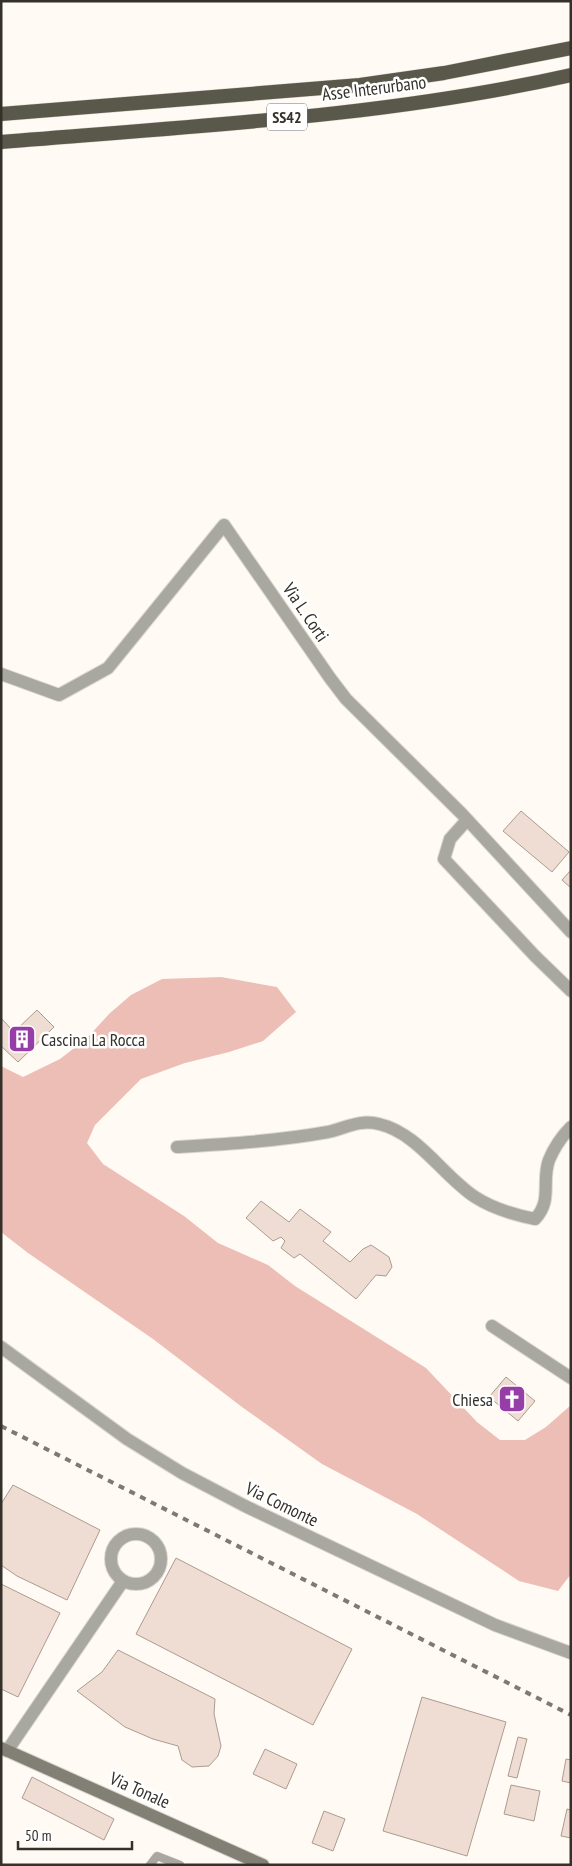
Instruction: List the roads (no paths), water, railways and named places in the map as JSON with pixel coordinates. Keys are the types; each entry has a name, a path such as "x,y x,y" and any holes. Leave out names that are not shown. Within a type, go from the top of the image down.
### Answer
{"highway":[{"name":"Asse Interurbano","path":"5,113 360,85 444,73 571,48"},
{"name":"Asse Interurbano","path":"1,142 356,110 441,99 571,75"}],"main road":[{"name":"Via Tonale","path":"4,1749 242,1860 263,1865"}],"street":[{"name":"Via L. Corti","path":"1,674 59,695 108,668 224,525 341,692 467,820 571,932"},
{"path":"467,820 450,839 444,859 535,956 571,991"},
{"path":"177,1147 229,1144 329,1131 359,1122 379,1124 399,1132 475,1197 518,1216 535,1219 544,1210 548,1161 563,1135 571,1127"},
{"path":"492,1326 571,1378"},
{"name":"Via Comonte","path":"1,1346 127,1438 182,1473 244,1506 495,1625 571,1654"},
{"path":"4,1749 123,1581"}],"lane":[{"path":"150,1865 158,1856 180,1865"}],"railway":[{"path":"1,1426 571,1715"}],"place":[{"name":"Cascina La Rocca","path":"22,1039"},
{"name":"Chiesa","path":"512,1399"}]}
